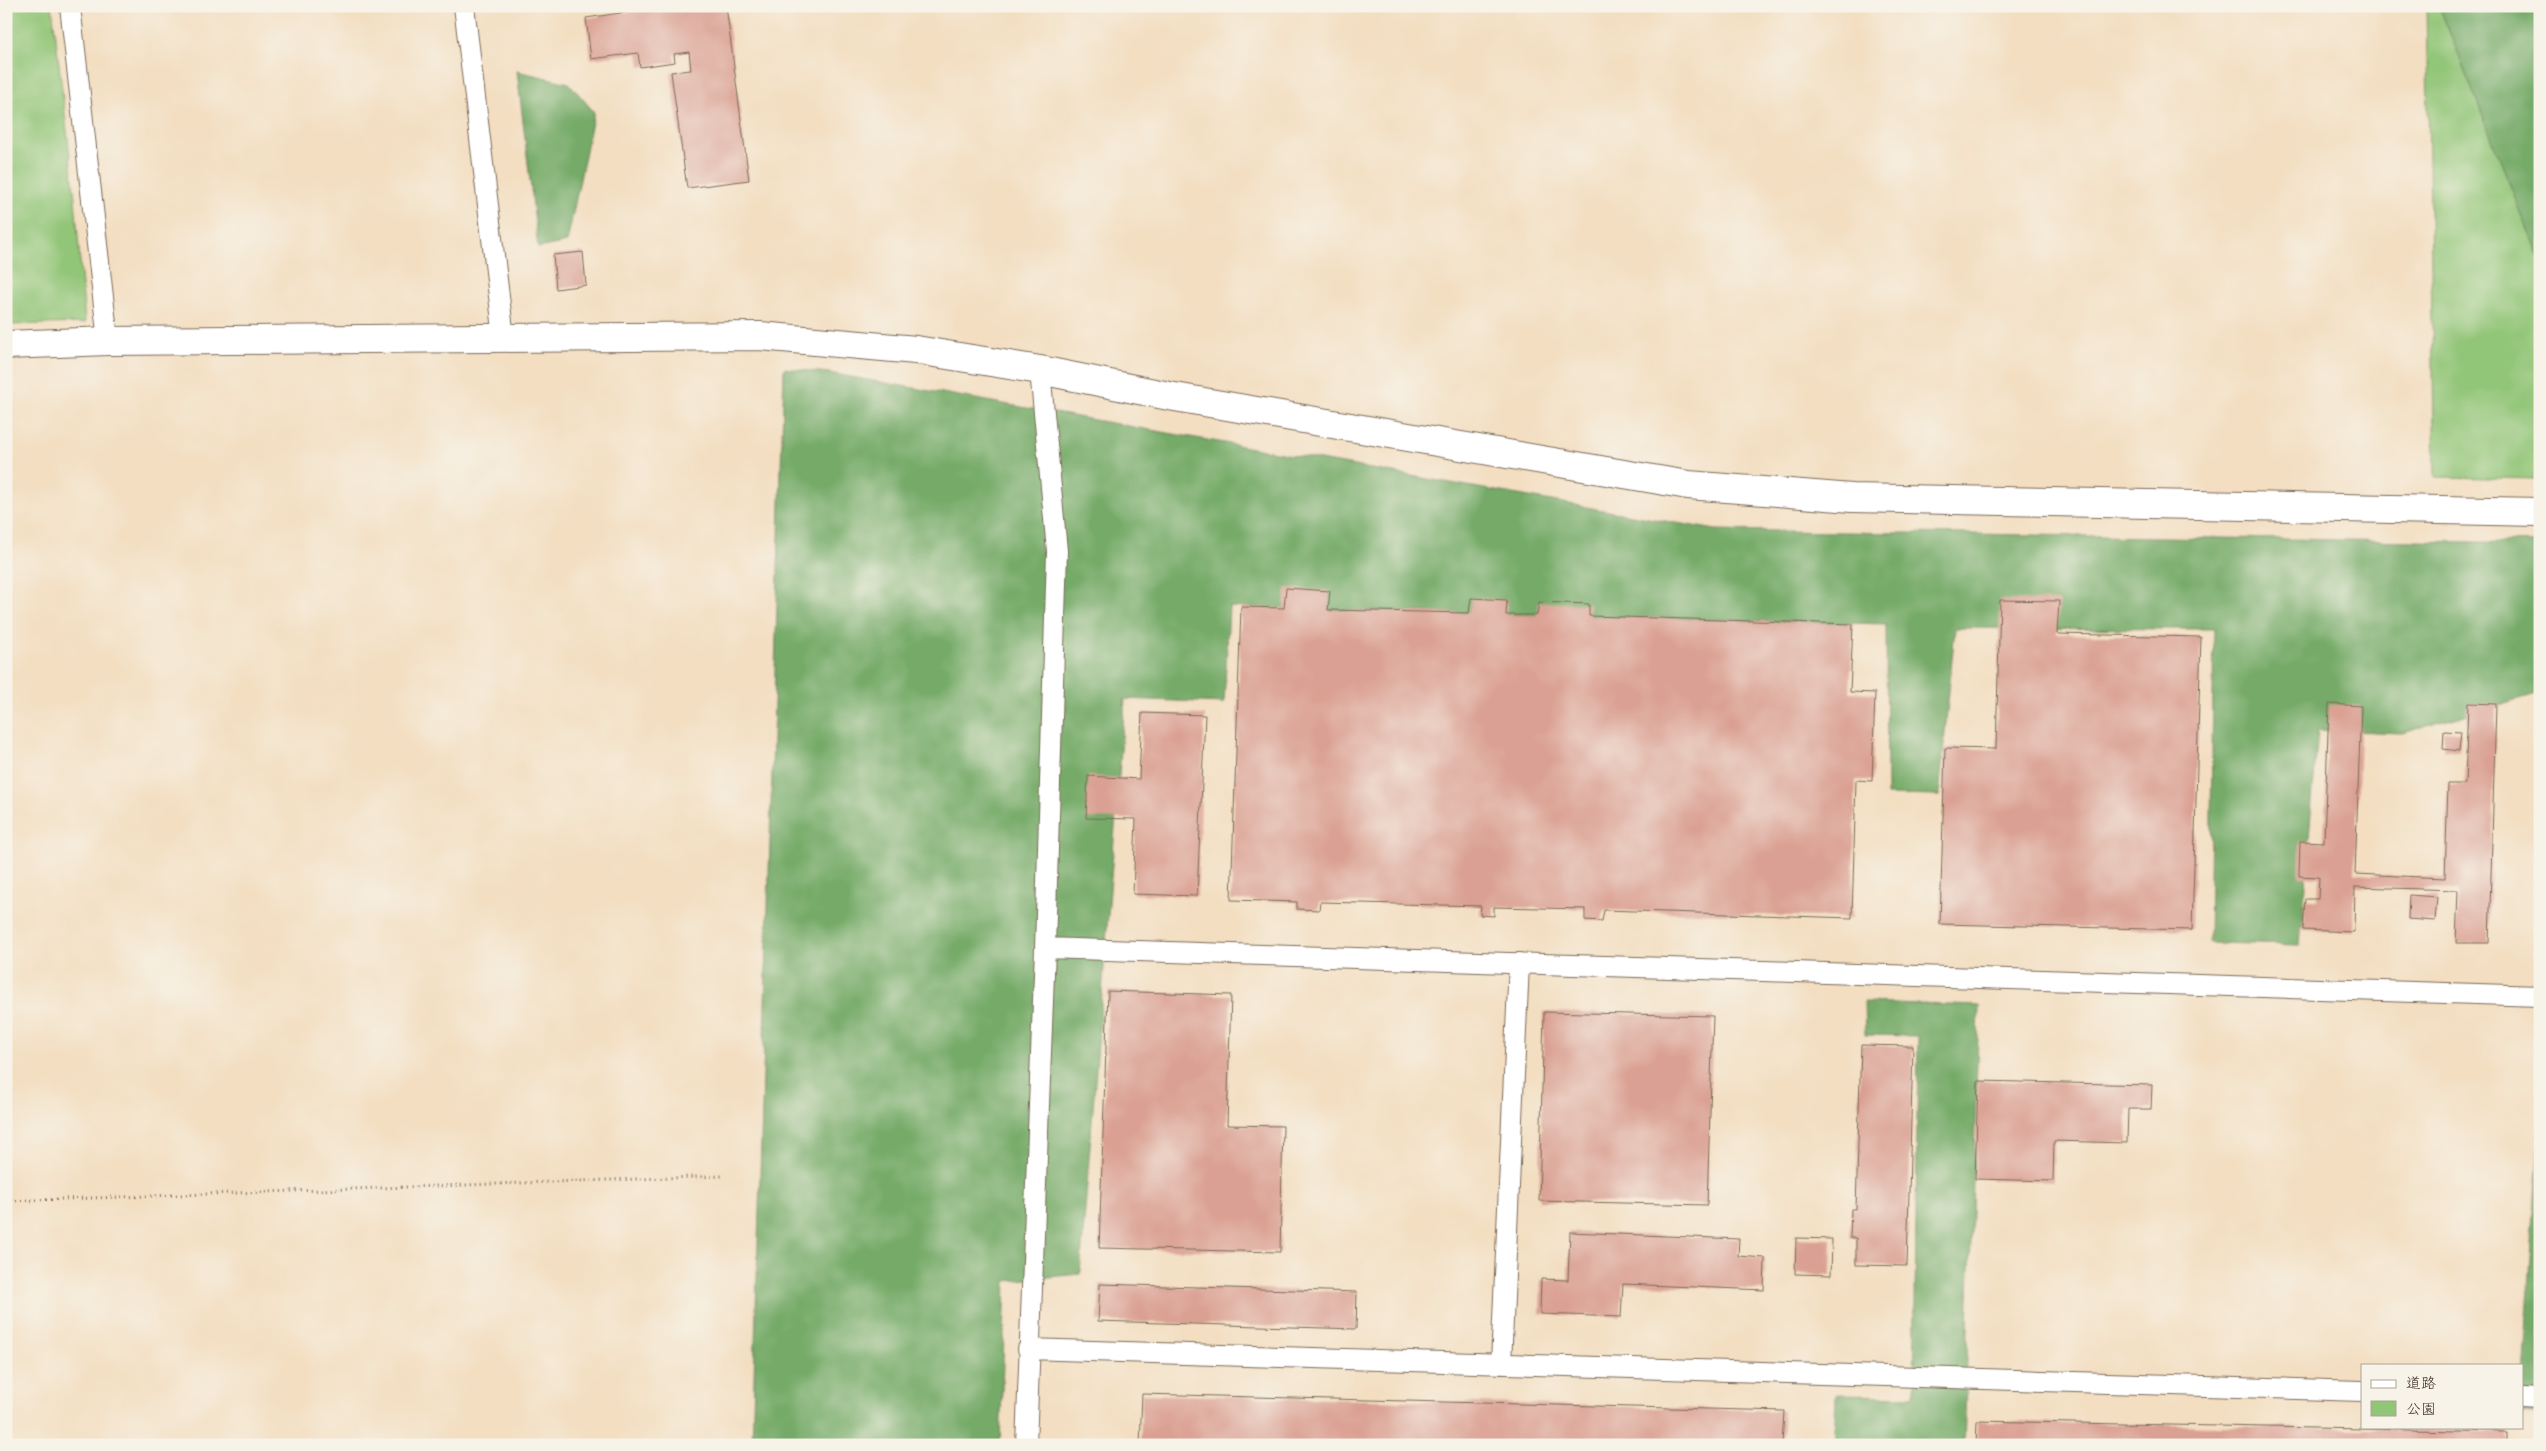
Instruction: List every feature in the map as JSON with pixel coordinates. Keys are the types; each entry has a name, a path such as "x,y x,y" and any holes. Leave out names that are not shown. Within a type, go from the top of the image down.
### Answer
{"street":[{"path":"6,345 108,341 760,336 916,350 1040,370 1179,398 1688,485 1852,498 2540,512"}],"lane":[{"path":"70,6 108,341"},
{"path":"464,6 504,338"},
{"path":"1026,1445 1028,1349 1046,948 1057,551 1040,370"},
{"path":"1046,948 2540,996"},
{"path":"1501,1364 1519,963"},
{"path":"1028,1349 2361,1391"},
{"path":"2524,1396 2540,1397"}],"path":[{"path":"6,1200 724,1176"}],"green space":[{"path":"6,6 52,6 75,198 85,323 6,325"},
{"path":"2426,6 2439,6 2540,260 2540,479 2435,477"},
{"path":"2439,6 2540,6 2540,260"},
{"path":"517,71 569,83 594,112 567,242 538,248"},
{"path":"784,368 829,373 1716,530 2540,543 2540,693 2403,733 2318,730 2300,945 2209,943 2214,629 1955,628 1939,796 1887,795 1886,624 1229,607 1224,703 1125,699 1080,1274 1006,1281 1000,1445 752,1445"},
{"path":"1864,1002 1979,1006 1964,1445 1834,1445 1836,1395 1914,1396 1918,1036 1865,1035"},
{"path":"2540,1121 2540,1415 2524,1413 2524,1364"}],"building":[{"path":"670,6 726,6 749,180 687,188 671,72 691,70 689,52 674,54 675,62 640,67 638,53 591,59 586,18"},
{"path":"583,252 586,285 556,289 553,255"},
{"path":"1286,588 1330,591 1328,610 1469,613 1471,598 1507,600 1506,615 1537,615 1539,602 1589,604 1589,616 1853,624 1850,692 1875,693 1872,781 1856,780 1852,918 1604,910 1602,921 1585,920 1585,909 1494,907 1494,916 1480,915 1481,906 1320,902 1319,910 1297,909 1297,902 1231,900 1241,607 1284,608"},
{"path":"2000,600 2059,601 2057,634 2201,637 2192,930 1940,924 1945,748 1996,749"},
{"path":"2468,703 2496,704 2489,943 2456,943 2458,890 2355,887 2354,932 2303,930 2305,899 2318,899 2319,877 2299,876 2300,841 2324,842 2329,704 2361,706 2355,874 2445,878 2448,784 2465,784"},
{"path":"1142,713 1205,715 1197,896 1133,894 1136,819 1086,818 1088,776 1139,779"},
{"path":"2444,731 2461,732 2459,751 2443,749"},
{"path":"2409,895 2437,897 2435,921 2408,919"},
{"path":"1108,991 1231,995 1227,1125 1283,1126 1280,1252 1099,1248"},
{"path":"1544,1012 1713,1016 1707,1205 1539,1201"},
{"path":"1861,1045 1913,1046 1907,1266 1856,1265 1856,1238 1850,1238 1851,1209 1856,1209"},
{"path":"1978,1081 2152,1085 2151,1109 2128,1109 2127,1143 2054,1141 2053,1181 1975,1179"},
{"path":"1570,1232 1739,1239 1738,1256 1765,1258 1764,1290 1623,1284 1621,1317 1540,1314 1541,1279 1568,1280"},
{"path":"1796,1238 1832,1239 1831,1275 1795,1274"},
{"path":"1100,1284 1357,1292 1356,1329 1098,1321"},
{"path":"1142,1394 1784,1411 1782,1445 1140,1445"},
{"path":"1977,1421 2507,1432 2507,1445 1976,1445"}]}
